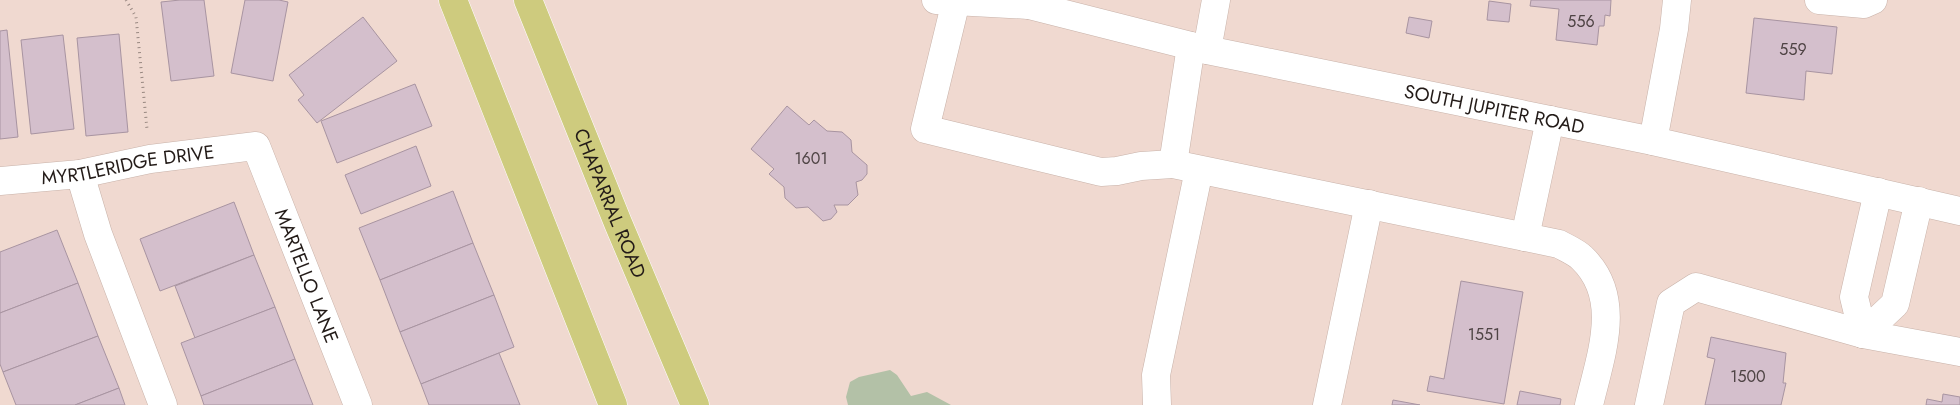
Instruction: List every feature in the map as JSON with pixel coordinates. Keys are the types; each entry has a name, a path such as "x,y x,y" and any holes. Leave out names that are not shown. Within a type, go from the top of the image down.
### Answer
{"main road":[{"path":"454,0 612,405"},
{"name":"CHAPARRAL ROAD","path":"528,0 618,223 695,405"}],"street":[{"path":"1173,164 1199,48 1216,0"},
{"path":"1653,141 1678,0"},
{"path":"1819,0 1864,4 1873,0"},
{"path":"946,1 925,129 1101,172 1141,166 1173,164 1559,244 1581,258 1598,279 1606,304 1606,330 1589,405"},
{"name":"SOUTH JUPITER ROAD","path":"946,1 1023,2 1199,48 1653,141 1960,211"},
{"path":"1525,237 1550,120"},
{"name":"MYRTLERIDGE DRIVE","path":"0,182 80,174 150,159 256,146"},
{"name":"MARTELLO LANE","path":"256,146 358,405"},
{"path":"1157,405 1156,376 1199,170"},
{"path":"80,174 98,234 163,405"},
{"path":"1864,334 1854,297 1878,192"},
{"path":"1864,334 1895,304 1919,201"},
{"path":"1327,405 1369,204"},
{"path":"1649,405 1671,303 1696,287 1864,334 1960,352"}],"path":[{"path":"126,0 136,17 150,159"}],"green space":[{"path":"890,370 897,375 911,396 927,392 951,405 848,405 846,397 850,382 859,377"}],"building":[{"path":"204,0 214,76 171,81 161,2"},
{"path":"245,0 279,0 288,2 273,81 231,73"},
{"path":"1531,0 1611,0 1610,16 1605,15 1604,26 1599,26 1597,45 1556,40 1559,9 1530,6"},
{"path":"1489,1 1511,4 1509,22 1487,20"},
{"path":"363,17 397,61 317,123 298,100 304,95 289,75"},
{"path":"1409,17 1432,21 1429,38 1406,33"},
{"path":"1754,18 1837,27 1832,74 1806,71 1804,100 1746,93"},
{"path":"7,30 18,137 0,139 0,31"},
{"path":"119,34 128,132 86,136 77,38"},
{"path":"63,35 74,129 31,134 21,40"},
{"path":"415,84 432,126 337,163 321,121"},
{"path":"787,106 809,125 814,120 827,131 842,132 851,140 852,152 867,165 867,174 862,180 856,182 858,195 848,205 834,205 837,212 831,219 823,221 808,207 796,208 785,198 784,187 769,174 774,169 751,149"},
{"path":"416,146 431,186 361,214 345,175"},
{"path":"453,191 473,243 380,280 359,228"},
{"path":"234,202 254,255 160,291 140,239"},
{"path":"57,230 78,283 0,313 0,252"},
{"path":"473,243 494,295 400,332 380,280"},
{"path":"254,255 275,307 195,338 175,286"},
{"path":"1461,281 1523,292 1504,404 1427,391 1430,376 1444,379"},
{"path":"78,283 98,336 3,372 0,364 0,313"},
{"path":"494,295 514,347 421,384 400,332"},
{"path":"275,307 295,359 201,396 181,343"},
{"path":"98,336 119,388 75,405 16,405 3,372"},
{"path":"1711,337 1786,353 1783,383 1786,383 1781,405 1705,405 1715,359 1707,357"},
{"path":"499,353 520,405 429,405 421,384"},
{"path":"295,359 313,405 204,405 201,396"},
{"path":"119,388 125,405 75,405"},
{"path":"1520,391 1561,399 1560,405 1517,405"},
{"path":"1943,394 1960,397 1960,405 1926,405 1927,399 1942,402"},
{"path":"1393,400 1420,405 1392,405"}]}
